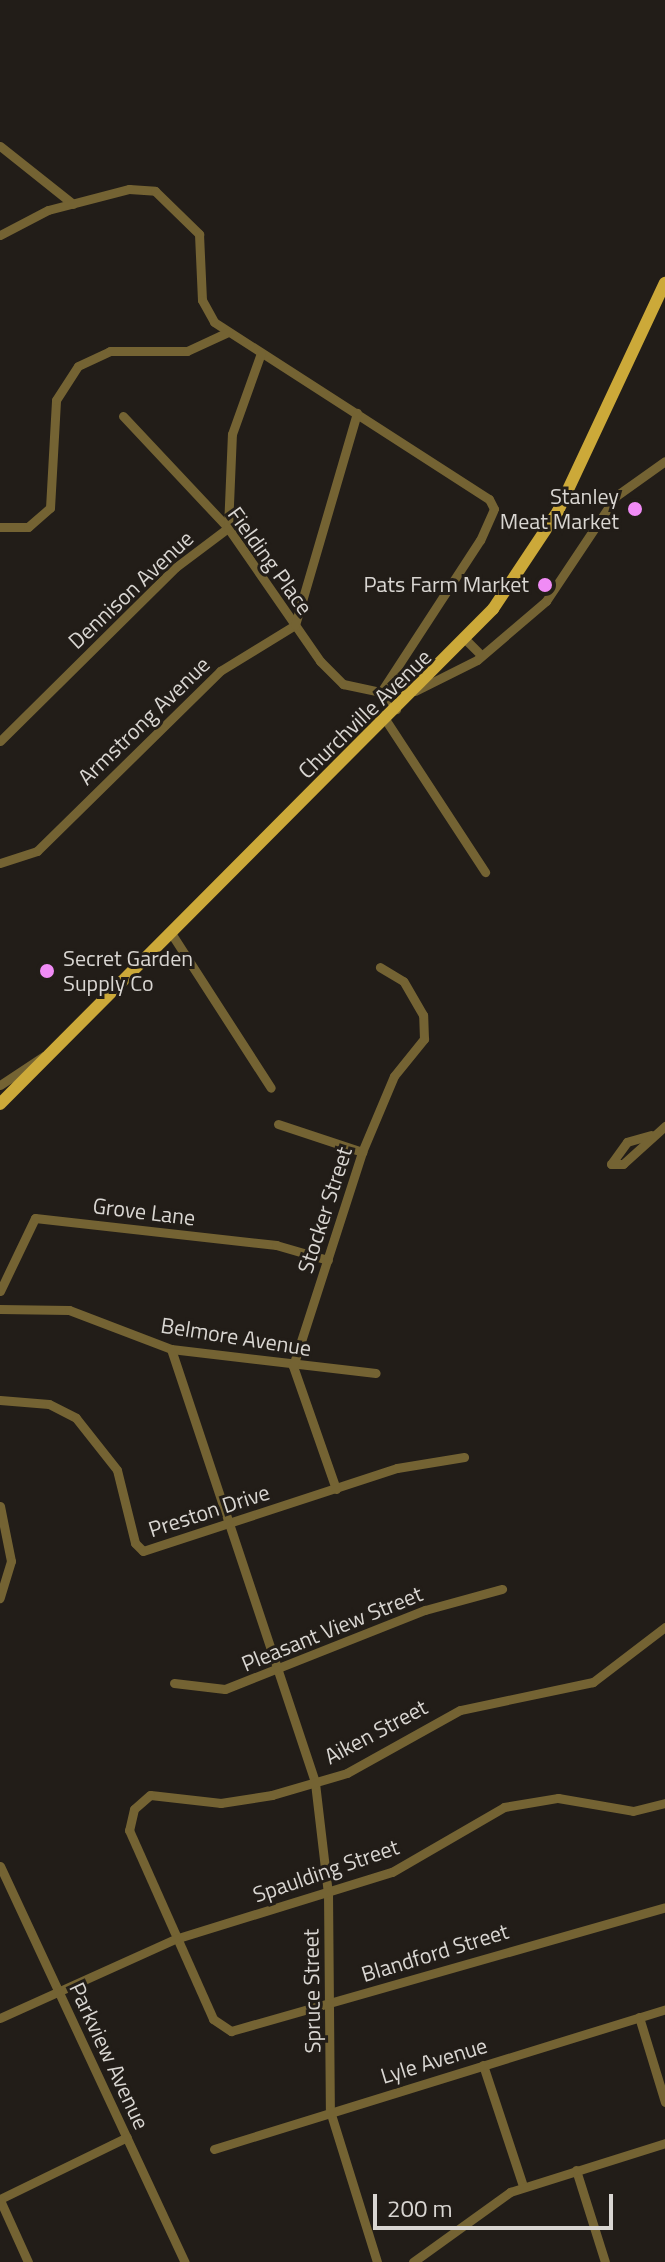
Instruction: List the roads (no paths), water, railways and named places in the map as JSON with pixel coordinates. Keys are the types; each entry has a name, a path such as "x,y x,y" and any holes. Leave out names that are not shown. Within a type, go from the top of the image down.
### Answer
{"main road":[{"name":"Churchville Avenue","path":"0,1104 47,1054 467,641 552,523 665,283"}],"street":[{"path":"0,146 73,204"},
{"path":"0,235 73,204 139,188 175,206 201,240 205,310 228,332 491,501 480,540 381,692 396,709"},
{"path":"0,527 28,527 50,508 56,400 78,366 110,351 187,351 228,332"},
{"path":"228,528 234,422 261,353"},
{"path":"295,625 357,413"},
{"name":"Fielding Place","path":"123,416 228,528 295,625 343,684 381,692"},
{"path":"415,691 481,655 556,591 616,496 665,461"},
{"name":"Dennison Avenue","path":"0,741 176,567 228,528"},
{"name":"Armstrong Avenue","path":"0,863 33,855 220,671 295,625"},
{"path":"467,641 481,655"},
{"path":"385,719 485,872"},
{"path":"0,723 9,732"},
{"path":"171,933 271,1088"},
{"name":"Stocker Street","path":"293,1366 362,1152 394,1076 425,1035 403,981 380,967"},
{"path":"0,1085 47,1054"},
{"path":"278,1124 362,1152"},
{"path":"651,1135 665,1126"},
{"name":"Grove Lane","path":"0,1291 35,1218 276,1245 328,1260"},
{"name":"Belmore Avenue","path":"0,1309 69,1310 171,1349 293,1366 376,1373"},
{"name":"Spruce Street","path":"171,1349 315,1783 328,1893 330,2111 377,2262"},
{"path":"293,1366 336,1489"},
{"name":"Preston Drive","path":"0,1400 49,1404 76,1418 119,1474 139,1549 228,1525 336,1489 464,1457"},
{"path":"0,1506 11,1561 0,1598"},
{"name":"Pleasant View Street","path":"174,1683 214,1691 277,1672 425,1610 502,1589"},
{"name":"Aiken Street","path":"175,1939 130,1843 138,1804 161,1794 235,1802 315,1783 460,1710 599,1679 665,1627"},
{"name":"Spaulding Street","path":"0,2018 175,1939 401,1868 474,1819 518,1803 569,1798 633,1811 665,1803"},
{"name":"Parkview Avenue","path":"0,1866 185,2262"},
{"name":"Blandford Street","path":"175,1939 213,2019 226,2031 331,2005 665,1907"},
{"name":"Lyle Avenue","path":"214,2149 665,2009"},
{"path":"639,2017 665,2102"},
{"path":"483,2065 523,2186"},
{"path":"28,2262 0,2200 127,2137"},
{"path":"413,2262 523,2186 665,2143"},
{"path":"576,2170 605,2262"}],"place":[{"name":"Stanley Meat Market","path":"635,509"},
{"name":"Pats Farm Market","path":"545,585"},
{"name":"Secret Garden Supply Co","path":"47,971"}]}
